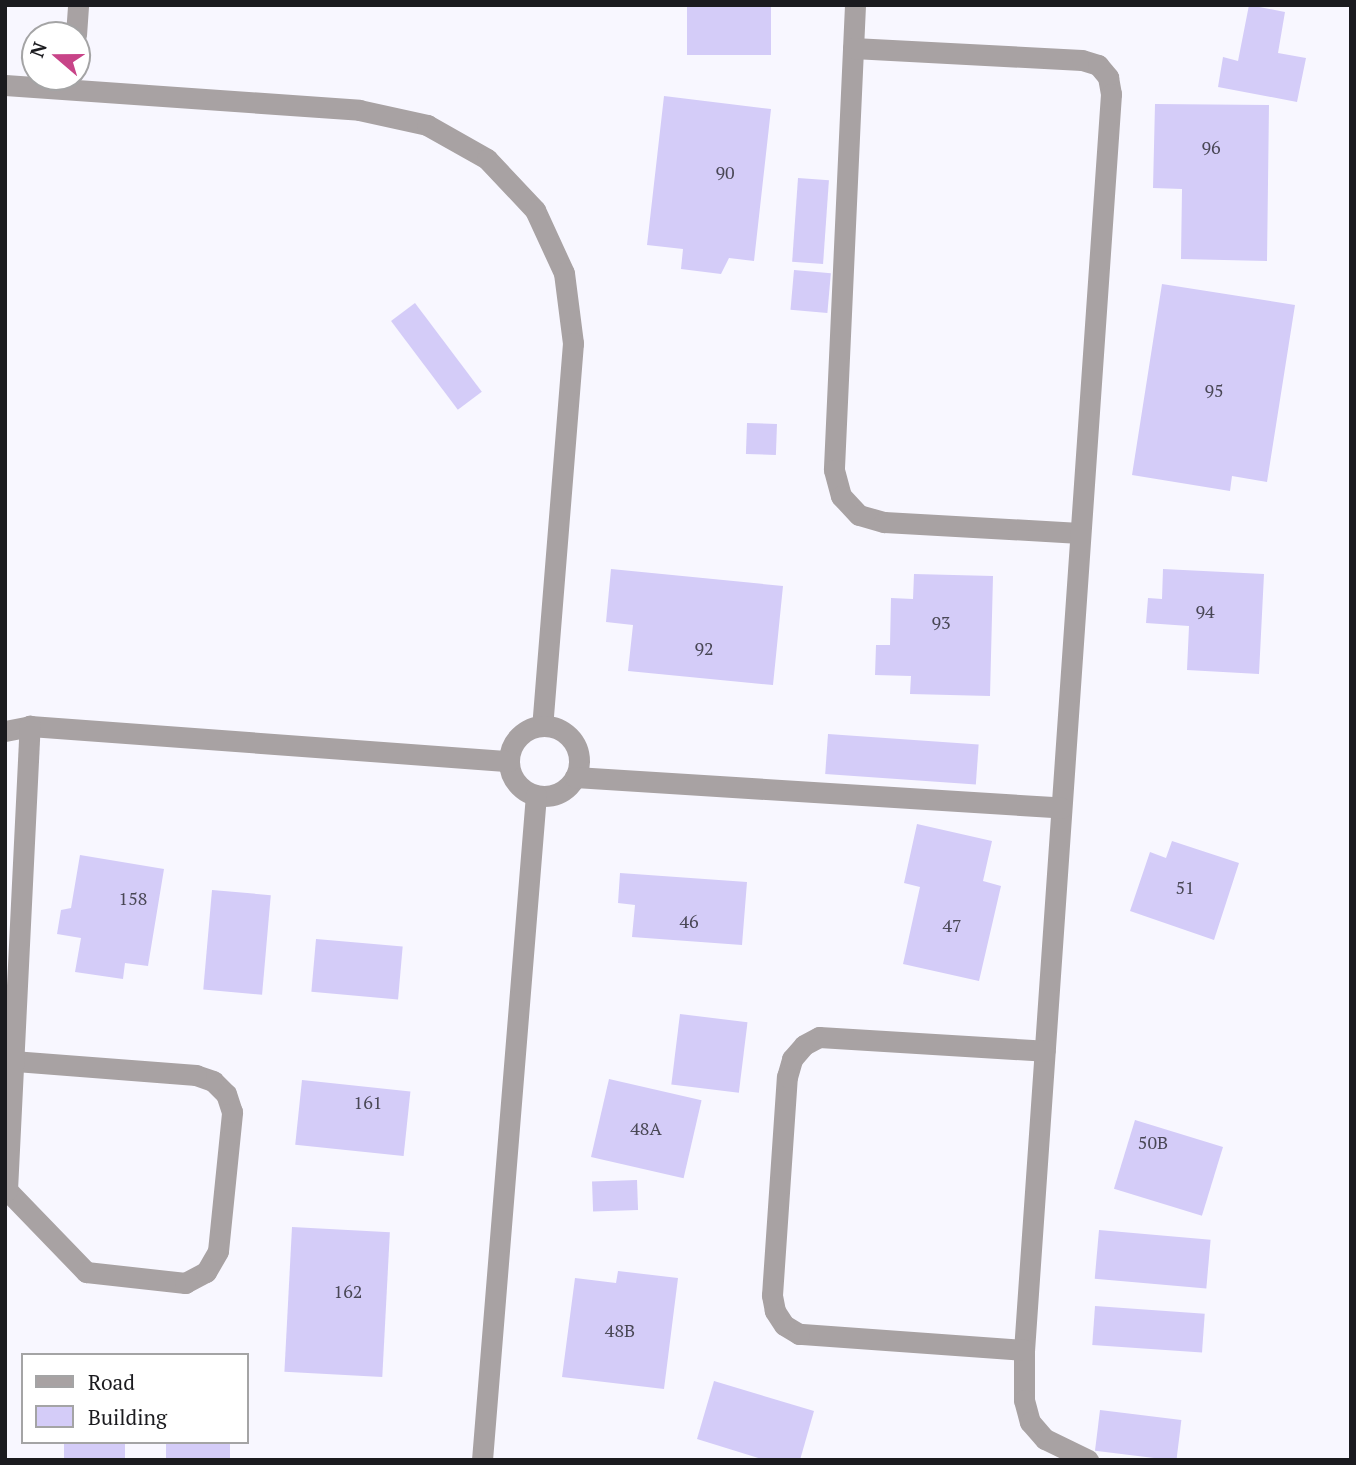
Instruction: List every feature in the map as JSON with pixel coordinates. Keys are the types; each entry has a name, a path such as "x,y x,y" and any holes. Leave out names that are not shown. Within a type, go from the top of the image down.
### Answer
{"street":[{"path":"855,5 835,470 841,496 859,515 884,522 1080,533"},
{"path":"853,48 1082,60 1098,65 1108,78 1111,94 1024,1350 1024,1400 1030,1422 1045,1439 1088,1460"},
{"path":"91,85 359,110 427,125 487,159 535,210 564,273 573,343 542,725"},
{"path":"542,725 557,728 569,736 577,748 579,763 575,777 558,793 536,795 517,783 509,761 511,748 519,736 542,725"},
{"path":"5,731 30,726 509,761"},
{"path":"13,1061 196,1075 213,1081 220,1087 226,1094 232,1112 218,1251 206,1272 186,1283 86,1272 6,1189 30,726"},
{"path":"575,777 1062,808"},
{"path":"482,1460 536,795"},
{"path":"1024,1350 799,1334 784,1325 775,1311 772,1295 787,1077 792,1059 804,1045 819,1037 1045,1051"}],"building":[{"path":"687,5 771,5 771,55 687,55"},
{"path":"1249,5 1285,12 1278,53 1306,58 1297,102 1218,87 1223,57 1238,61"},
{"path":"664,96 771,109 754,261 729,258 721,274 681,269 683,249 647,245"},
{"path":"1155,104 1269,105 1267,261 1181,259 1182,189 1153,188"},
{"path":"798,178 829,180 823,264 792,262"},
{"path":"794,270 831,273 827,313 791,310"},
{"path":"1162,284 1295,305 1267,482 1232,476 1230,491 1132,475"},
{"path":"415,303 482,392 458,410 391,321"},
{"path":"747,423 777,424 776,455 746,454"},
{"path":"611,569 783,586 773,685 628,671 633,625 606,622"},
{"path":"1163,569 1264,574 1259,674 1187,670 1189,626 1146,623 1148,598 1162,599"},
{"path":"914,574 993,576 990,696 910,694 911,676 875,675 876,645 890,645 891,598 913,599"},
{"path":"828,734 979,745 976,784 825,774"},
{"path":"917,824 992,841 983,881 1001,886 979,981 903,964 920,887 904,883"},
{"path":"1172,841 1239,863 1214,940 1130,911 1150,852 1166,858"},
{"path":"80,855 164,869 148,966 125,963 123,979 75,972 81,938 57,934 61,910 71,908"},
{"path":"620,873 747,882 742,945 632,937 635,905 618,903"},
{"path":"212,890 271,895 262,995 203,990"},
{"path":"316,939 403,947 398,999 311,992"},
{"path":"680,1014 747,1022 739,1093 671,1084"},
{"path":"609,1079 702,1100 684,1178 591,1157"},
{"path":"302,1080 410,1091 404,1156 295,1145"},
{"path":"1135,1120 1223,1147 1202,1216 1114,1189"},
{"path":"637,1180 638,1210 593,1212 592,1182"},
{"path":"292,1227 390,1232 382,1377 284,1372"},
{"path":"1099,1230 1211,1240 1206,1289 1095,1279"},
{"path":"618,1271 678,1278 664,1389 562,1377 575,1278 616,1283"},
{"path":"1095,1306 1205,1314 1202,1353 1092,1345"},
{"path":"714,1381 814,1411 800,1460 765,1460 697,1439"},
{"path":"1100,1410 1181,1420 1176,1460 1095,1451"},
{"path":"64,1444 125,1444 125,1460 64,1460"},
{"path":"166,1444 230,1444 230,1460 166,1460"}]}
